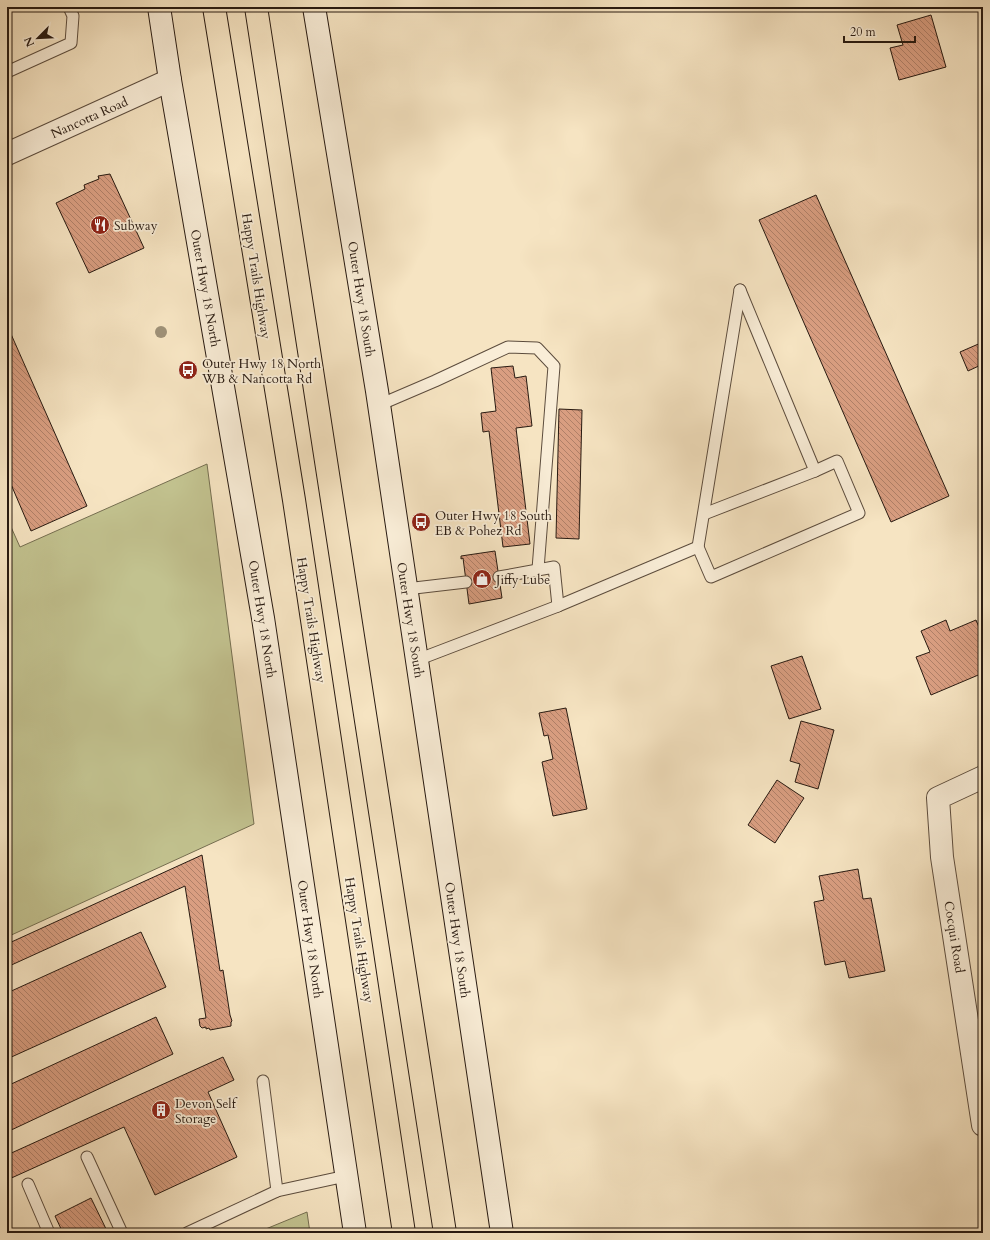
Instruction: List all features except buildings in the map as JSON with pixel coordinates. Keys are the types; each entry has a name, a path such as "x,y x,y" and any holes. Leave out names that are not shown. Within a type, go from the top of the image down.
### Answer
{"main road":[{"name":"Happy Trails Highway","path":"214,7 294,500 404,1233"},
{"path":"256,7 445,1233"}],"street":[{"name":"Outer Hwy 18 North","path":"159,7 170,80 263,618 355,1233"},
{"name":"Outer Hwy 18 South","path":"314,7 378,405 502,1233"},
{"name":"Nancotta Road","path":"7,154 170,80"},
{"name":"Cocqui Road","path":"983,777 938,798 942,857 983,1125"}],"lane":[{"path":"7,72 71,43 73,16 69,7"},
{"path":"704,514 815,471 837,461 859,513 711,577 698,547 740,290 815,471"},
{"path":"378,405 435,381 508,347 537,348 541,352 554,366 538,569"},
{"path":"417,660 558,606 698,547"},
{"path":"499,577 554,567 558,606"},
{"path":"406,589 466,582"},
{"path":"263,1081 277,1191"},
{"path":"87,1157 122,1233"},
{"path":"187,1233 277,1191 346,1176"},
{"path":"28,1184 49,1233"}],"green space":[{"path":"207,464 254,824 7,937 7,518 20,547"},
{"path":"307,1212 310,1233 256,1233"}],"place":[{"name":"Subway","path":"100,225"},
{"name":"Outer Hwy 18 North WB & Nancotta Rd","path":"188,370"},
{"name":"Outer Hwy 18 South EB & Pohez Rd","path":"421,522"},
{"name":"Jiffy Lube","path":"482,579"},
{"name":"Devon Self Storage","path":"161,1110"}]}
